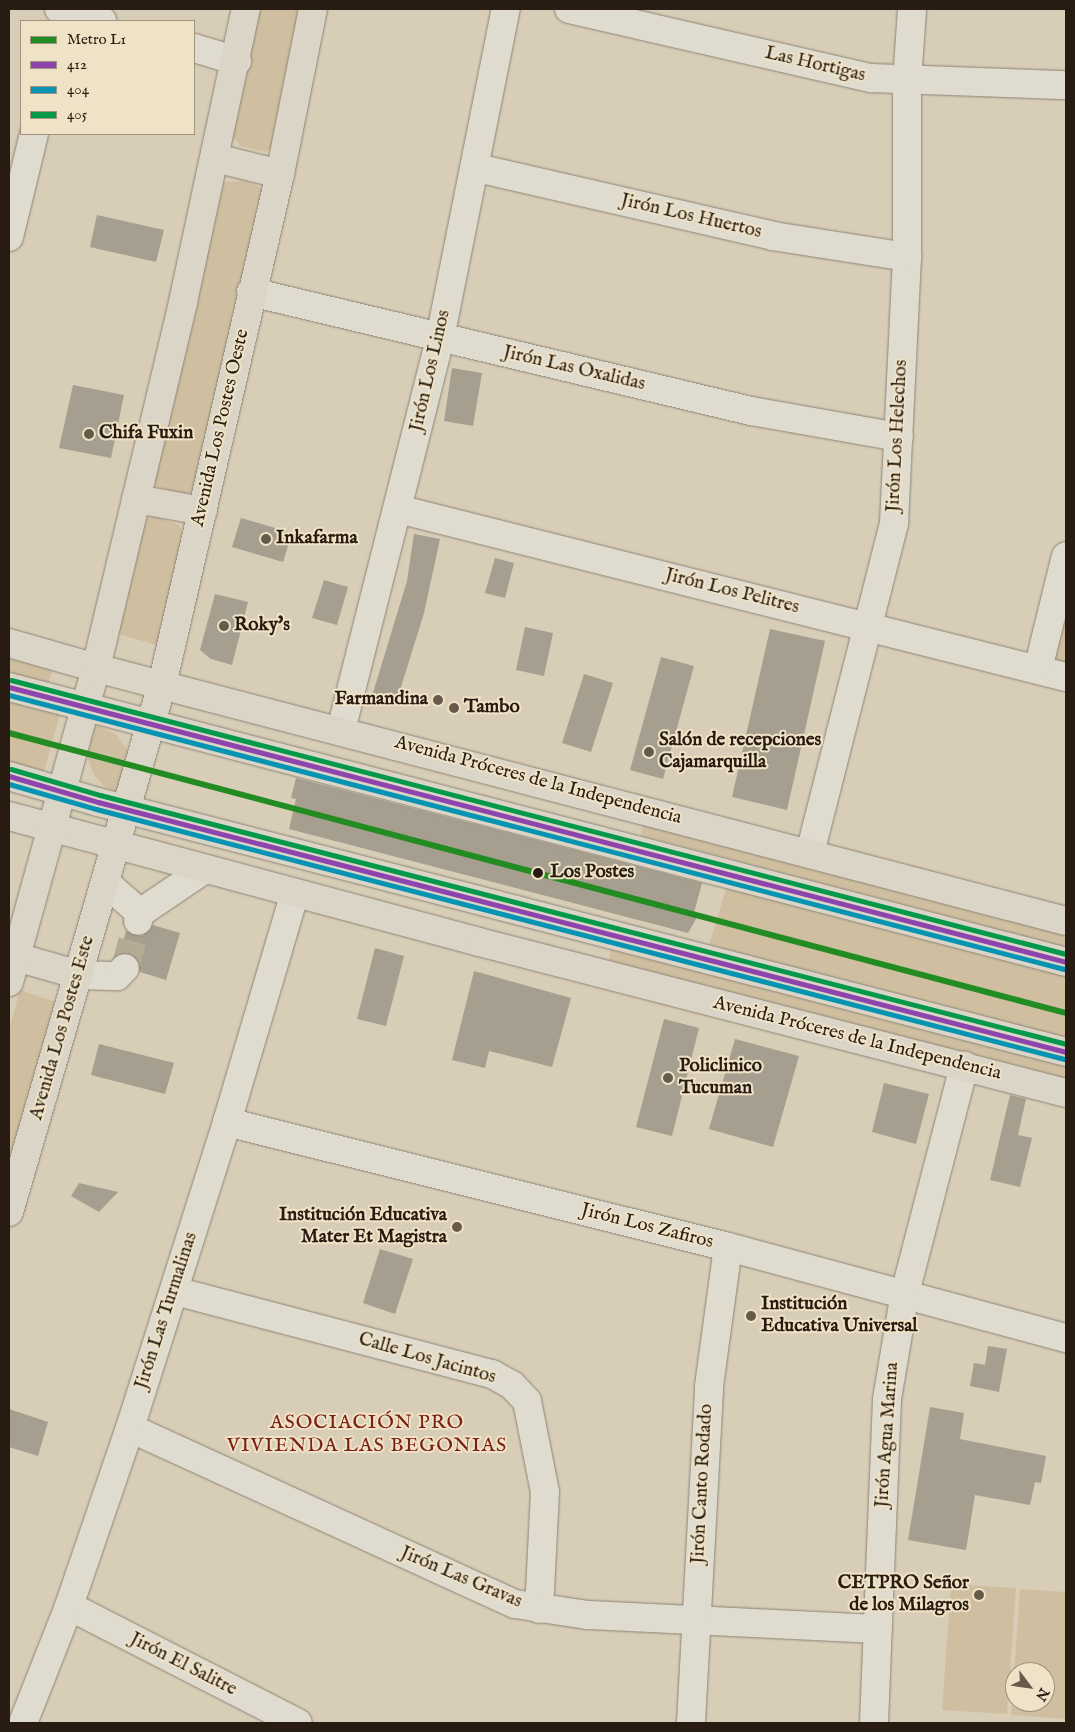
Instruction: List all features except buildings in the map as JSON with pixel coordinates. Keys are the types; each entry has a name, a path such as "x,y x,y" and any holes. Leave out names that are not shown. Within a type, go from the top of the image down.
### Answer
{"main road":[{"path":"79,975 12,969 96,668 215,158 237,61 246,9"},
{"name":"Avenida Los Postes Oeste","path":"118,845 162,685 203,510 251,292 280,174 313,9"},
{"path":"215,158 280,174"},
{"path":"136,498 203,510"},
{"name":"Avenida Próceres de la Independencia","path":"9,643 96,668 341,730 1066,921"},
{"path":"9,687 85,709 1066,962"},
{"name":"Avenida Próceres de la Independencia","path":"9,776 127,810 1066,1052"},
{"name":"Avenida Próceres de la Independencia","path":"9,816 294,894 1066,1093"},
{"name":"Avenida Los Postes Este","path":"9,1212 118,845"}],"street":[{"name":"Jirón Los Linos","path":"341,730 440,338 477,168 506,9"},
{"name":"Las Hortigas","path":"569,9 871,78 907,81 1066,85"},
{"name":"Jirón Los Helechos","path":"810,853 870,626 894,523 907,257 907,81 912,9"},
{"path":"62,13 97,20"},
{"path":"195,48 237,61"},
{"path":"9,237 12,207 34,135"},
{"name":"Jirón Los Huertos","path":"477,168 773,236 907,257"},
{"name":"Jirón Las Oxalidas","path":"251,292 751,411 899,436"},
{"name":"Jirón Los Pelitres","path":"398,509 1066,676"},
{"path":"1038,669 1066,556"},
{"path":"106,883 139,917 205,869"},
{"name":"Jirón Las Turmalinas","path":"23,1723 69,1606 130,1428 227,1122 294,894"},
{"path":"79,975 117,976 125,968"},
{"name":"Jirón Agua Marina","path":"874,1723 887,1399 905,1293 964,1066"},
{"name":"Jirón Los Zafiros","path":"227,1122 728,1247 905,1293 1066,1338"},
{"name":"Jirón Canto Rodado","path":"691,1723 708,1386 728,1247"},
{"name":"Calle Los Jacintos","path":"174,1291 492,1374 512,1385 527,1401 545,1492 539,1610"},
{"name":"Jirón Las Gravas","path":"130,1428 486,1593 539,1610 695,1621 878,1629"},
{"name":"Jirón El Salitre","path":"69,1606 298,1723"}],"shaded area":[{"path":"255,9 301,9 277,143 266,152 240,146 232,134"},
{"path":"246,181 261,188 264,195 196,490 183,495 158,487 150,478 221,191 224,182"},
{"path":"152,515 179,525 184,535 160,646 115,633 142,523"},
{"path":"1066,596 1066,669 1051,665"},
{"path":"9,655 53,668 48,685 9,674"},
{"path":"9,699 60,714 44,772 9,763"},
{"path":"97,725 115,734 129,752 123,795 105,787 94,775 87,757 88,739"},
{"path":"644,815 1066,928 1066,947 641,836"},
{"path":"727,886 1066,975 1066,1039 709,945"},
{"path":"612,945 1066,1061 1066,1082 609,961"},
{"path":"20,990 56,1002 9,1183 9,1030"},
{"path":"951,1584 1016,1588 1011,1662 1005,1662 1005,1712 1007,1712 1007,1714 942,1710"},
{"path":"1020,1589 1066,1592 1066,1719 1011,1715 1011,1712 1055,1712 1055,1662 1015,1662"}],"tunnel":[{"path":"125,968 138,921"}],"metro line":[{"name":"L1","path":"9,733 1066,1013"}],"transit line":[{"name":"405","path":"11,680 1066,954"},
{"name":"412","path":"9,687 1066,962"},
{"name":"404","path":"9,695 1064,969"},
{"name":"405","path":"11,769 100,795 1066,1044"},
{"name":"412","path":"9,776 98,802 1066,1052"},
{"name":"404","path":"9,784 96,809 1064,1059"}],"place":[{"name":"Chifa Fuxin","path":"89,434"},
{"name":"Inkafarma","path":"266,539"},
{"name":"Roky's","path":"224,626"},
{"name":"Farmandina","path":"438,700"},
{"name":"Tambo","path":"454,708"},
{"name":"Salón de recepciones Cajamarquilla","path":"649,752"},
{"name":"Los Postes","path":"538,873"},
{"name":"Policlinico Tucuman","path":"668,1078"},
{"name":"Institución Educativa Mater Et Magistra","path":"457,1227"},
{"name":"Institución Educativa Universal","path":"751,1316"},
{"name":"CETPRO Señor de los Milagros","path":"979,1595"}],"district":[{"name":"ASOCIACIÓN PRO VIVIENDA LAS BEGONIAS","path":"367,1434"}]}
